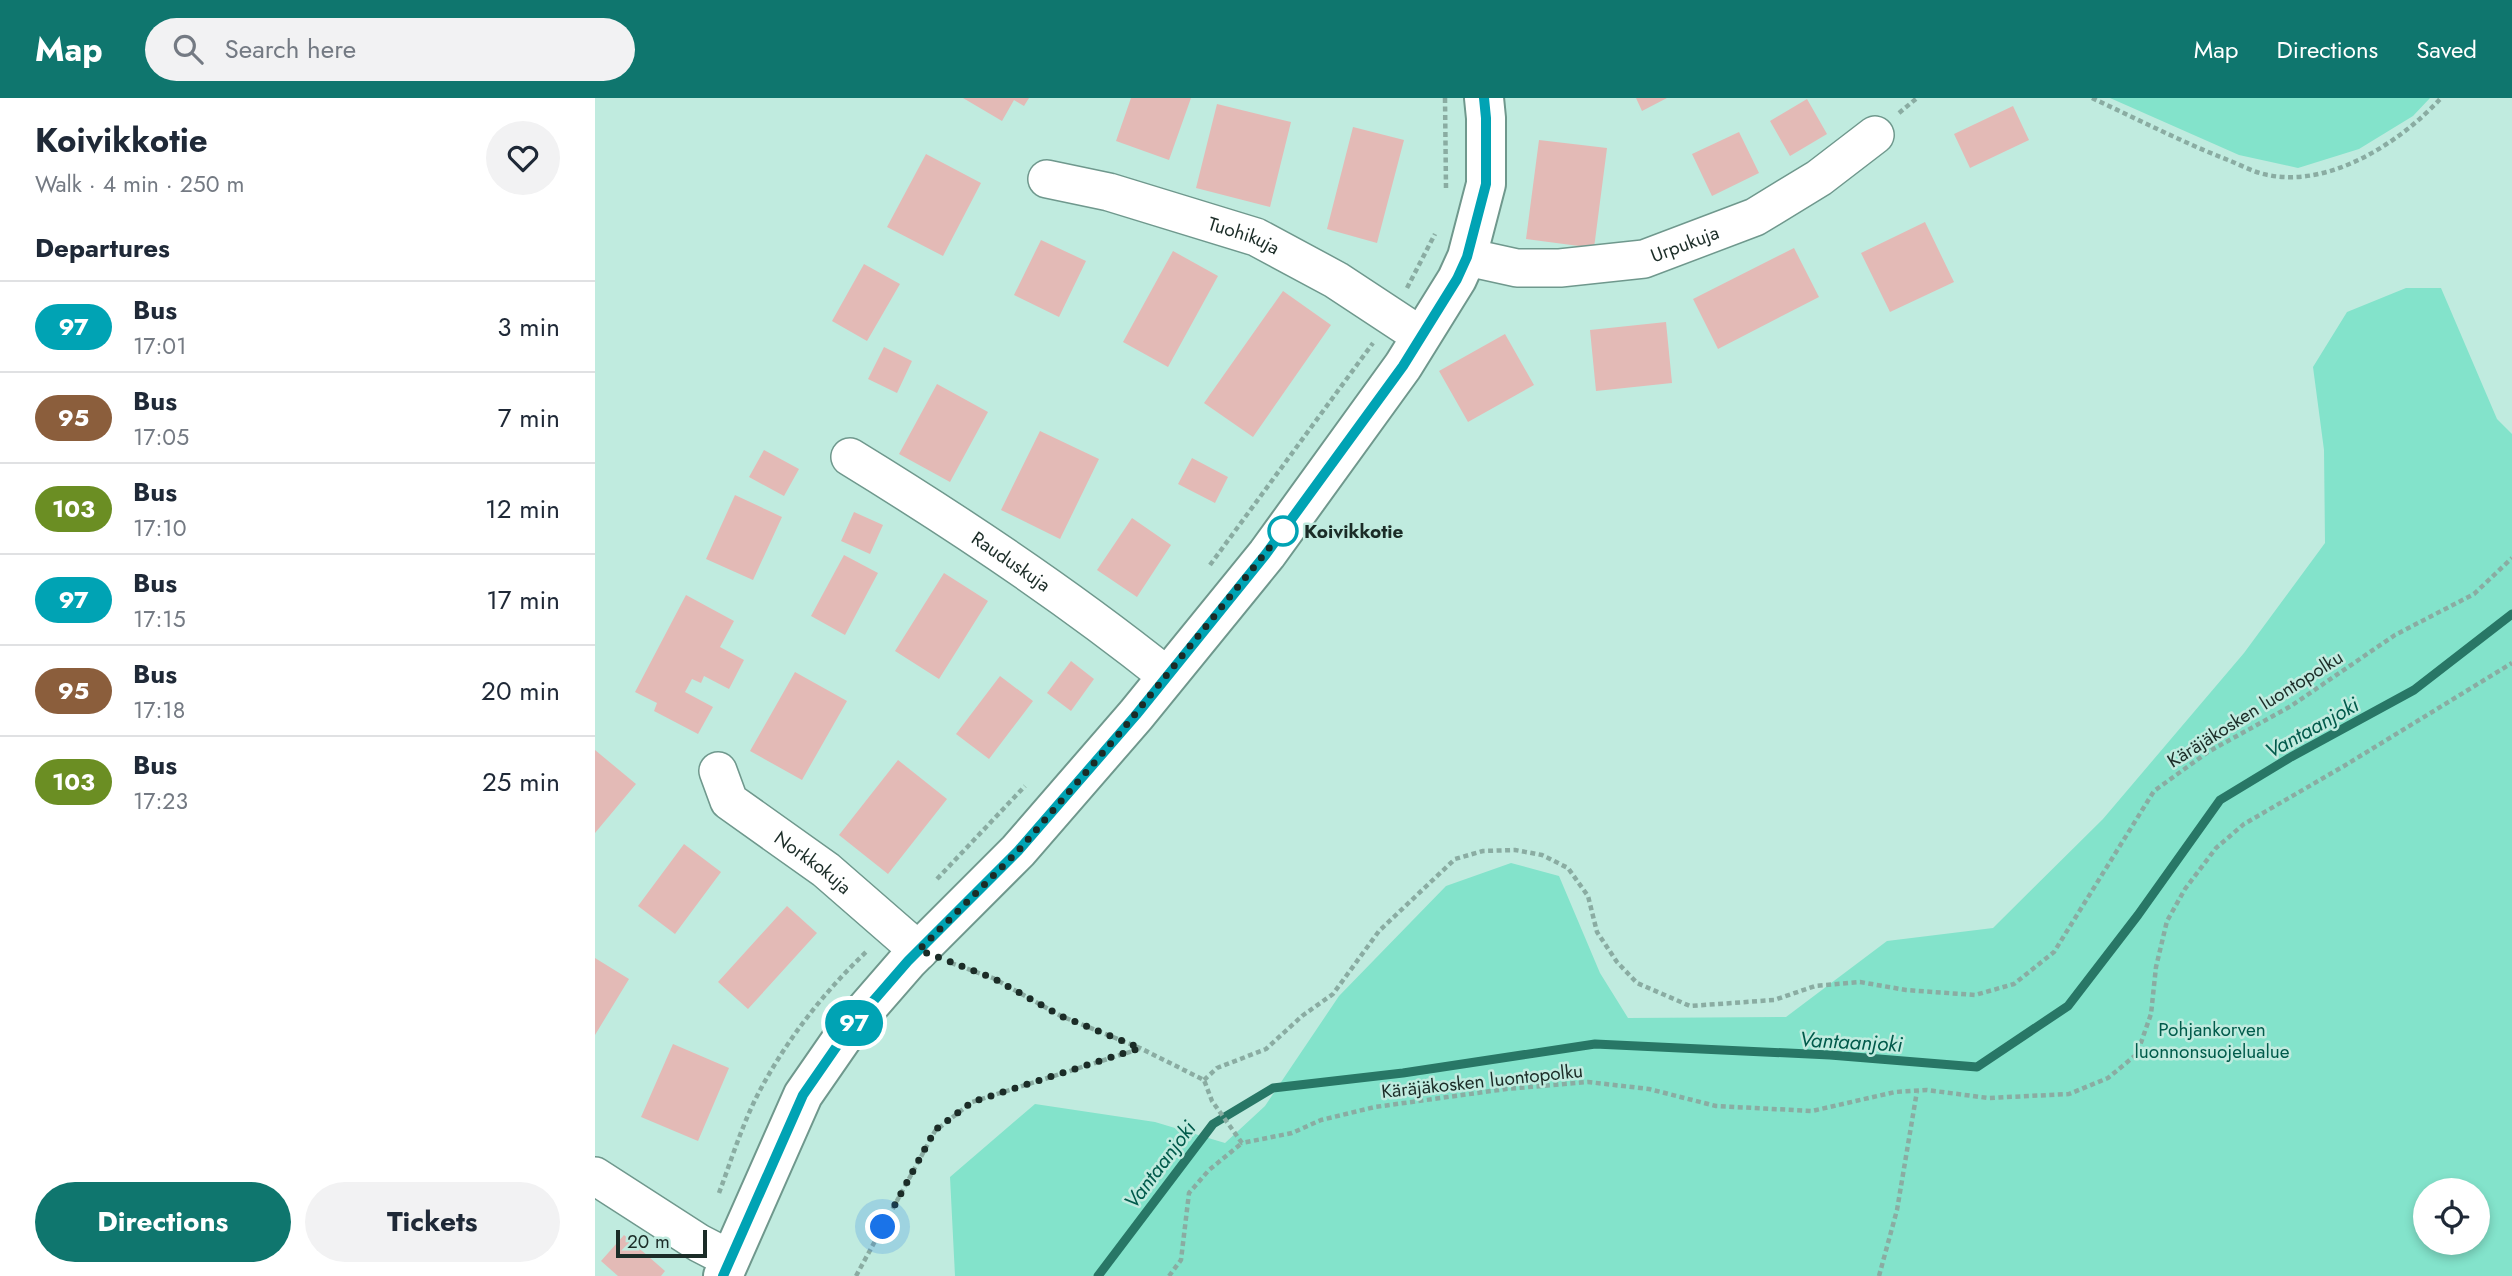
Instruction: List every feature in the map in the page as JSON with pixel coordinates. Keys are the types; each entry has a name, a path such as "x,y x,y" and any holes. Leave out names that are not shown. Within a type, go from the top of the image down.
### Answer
{"street":[{"path":"595,1176 699,1243 727,1267 803,1095 906,938 1018,851 1167,676 1266,554 1403,366 1406,327 1457,279 1467,257 1486,184 1484,98"},
{"name":"Urpukuja","path":"1467,257 1517,268 1560,268 1644,259 1755,217 1819,178 1874,135"},
{"name":"Tuohikuja","path":"1047,179 1109,192 1256,237 1336,280 1406,327"},
{"name":"Rauduskuja","path":"850,457 955,521 1056,590 1167,676"},
{"name":"Norkkokuja","path":"718,771 729,801 826,870 906,938"}],"path":[{"path":"1444,198 1447,186 1445,98"},
{"path":"2092,98 2206,152 2267,175 2301,177 2342,167 2389,144 2427,114 2441,98"},
{"path":"1207,569 1406,327 1438,222"},
{"name":"Käräjäkosken luontopolku","path":"1204,1080 1217,1068 1266,1049 1302,1016 1333,994 1379,931 1455,859 1483,850 1515,850 1542,855 1568,868 1588,896 1597,932 1617,962 1637,983 1690,1006 1774,1000 1815,986 1860,982 1975,995 2014,984 2054,952 2154,791 2208,752 2291,706 2395,635 2475,594 2512,558"},
{"name":"Käräjäkosken luontopolku","path":"1242,1143 1292,1133 1321,1120 1375,1107 1506,1089 1588,1082 1649,1089 1716,1106 1812,1111 1895,1092 1927,1090 1988,1098 2069,1094 2108,1078 2137,1054 2151,1014 2156,967 2167,922 2185,889 2216,848 2244,824 2512,663"},
{"path":"929,888 1029,782"},
{"path":"718,1194 757,1096 797,1029 847,971 906,938 993,978 1061,1016 1140,1048 1204,1080 1212,1101 1242,1143 1209,1170 1189,1193 1181,1260 1169,1276"},
{"path":"856,1276 935,1130 972,1102 1140,1048"},
{"path":"1879,1276 1897,1210 1917,1091"}],"green space":[{"path":"2110,98 2430,98 2413,116 2359,149 2298,168 2239,155"},
{"name":"Pohjankorven luonnonsuojelualue","path":"2406,288 2441,288 2497,419 2512,434 2512,1276 955,1276 950,1177 1035,1104 1155,1122 1225,1143 1265,1106 1339,996 1446,886 1511,863 1559,876 1600,973 1628,1018 1786,1017 1887,941 1993,928 2103,819 2244,653 2325,543 2324,450 2313,367 2347,312"}],"building":[{"path":"963,98 1029,98 1024,106 1014,100 1002,121"},
{"path":"1131,98 1191,98 1169,160 1116,141"},
{"path":"1636,98 1667,98 1642,111"},
{"path":"1807,99 1827,134 1790,156 1770,121"},
{"path":"1217,104 1291,122 1270,207 1196,188"},
{"path":"2013,106 2029,140 1970,168 1954,134"},
{"path":"1353,127 1404,140 1377,243 1327,229"},
{"path":"1739,132 1759,173 1712,196 1692,154"},
{"path":"1539,140 1607,148 1594,248 1526,239"},
{"path":"926,154 981,183 943,256 887,227"},
{"path":"1925,222 1954,282 1890,312 1861,253"},
{"path":"1041,240 1086,261 1059,317 1014,295"},
{"path":"1794,248 1819,297 1718,349 1693,299"},
{"path":"1173,251 1218,276 1168,367 1123,342"},
{"path":"864,264 900,284 867,341 832,321"},
{"path":"1283,291 1331,325 1253,437 1204,403"},
{"path":"1666,322 1672,383 1596,391 1590,330"},
{"path":"1505,334 1534,385 1468,422 1439,371"},
{"path":"884,347 912,361 897,393 868,379"},
{"path":"937,384 988,412 950,482 899,454"},
{"path":"1040,431 1099,459 1060,539 1001,510"},
{"path":"764,450 799,469 784,496 749,477"},
{"path":"1192,458 1228,477 1215,503 1178,484"},
{"path":"735,495 782,517 753,580 706,559"},
{"path":"854,512 883,525 870,554 841,541"},
{"path":"1132,518 1171,545 1137,597 1097,570"},
{"path":"844,555 878,573 845,635 811,616"},
{"path":"944,573 988,601 939,679 895,651"},
{"path":"686,595 734,621 720,647 744,660 729,689 704,676 701,683 692,679 685,692 713,707 698,734 654,711 657,703 635,692"},
{"path":"1071,661 1094,679 1071,711 1047,693"},
{"path":"795,672 847,701 802,780 750,751"},
{"path":"1000,676 1033,701 989,759 956,734"},
{"path":"595,750 636,784 595,833"},
{"path":"898,760 947,799 888,874 839,835"},
{"path":"684,844 721,872 675,934 638,906"},
{"path":"787,906 817,933 748,1009 718,982"},
{"path":"595,958 629,979 595,1035"},
{"path":"673,1044 729,1068 698,1141 641,1117"},
{"path":"624,1235 665,1271 661,1276 618,1276 601,1261"}],"waterway":[{"name":"Vantaanjoki","path":"1098,1276 1213,1124 1273,1088 1403,1073 1595,1044 1830,1055 1977,1067 2068,1006 2138,915 2220,800 2291,757 2414,690 2512,614"}],"bus line":[{"name":"97","path":"723,1276 803,1095 848,1030 908,961 1018,851 1136,715 1266,554 1403,366 1457,279 1467,257 1486,184 1484,98"}],"place":[{"name":"Koivikkotie","path":"1283,531"}],"route":[{"path":"883,1227 935,1130 972,1102 1140,1048 1061,1016 993,978 919,950 1018,851 1136,715 1283,531"}]}
